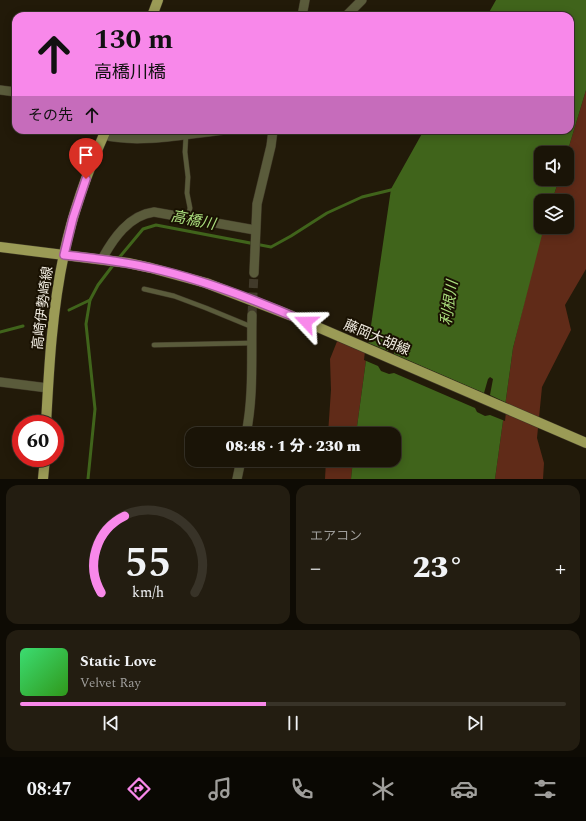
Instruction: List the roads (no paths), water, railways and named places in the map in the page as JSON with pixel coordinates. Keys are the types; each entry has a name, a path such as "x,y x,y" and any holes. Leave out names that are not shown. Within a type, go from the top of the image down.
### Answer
{"main road":[{"path":"154,12 158,0"},
{"name":"高崎伊勢崎線","path":"46,415 53,322 64,255 81,193 104,134"},
{"path":"0,247 104,260"},
{"name":"藤岡大胡線","path":"104,260 128,263 165,271 206,283 292,316 585,443"},
{"path":"44,479 45,467"}],"street":[{"path":"303,12 305,0"},
{"path":"350,12 362,0"},
{"path":"0,90 12,92"},
{"path":"110,134 121,139 193,134"},
{"path":"254,273 257,204 272,134"},
{"path":"104,260 116,238 127,226 139,216 154,212 188,218 255,234"},
{"path":"247,427 251,403 252,315"},
{"path":"0,382 48,388"},
{"path":"237,479 240,467"}],"lane":[{"path":"186,135 185,152 188,177 187,193 190,208 188,218"},
{"path":"144,289 169,295 206,308 252,327"},
{"path":"154,345 252,343"}],"water":[{"path":"496,0 586,0 586,90 574,130 574,12 489,12"},
{"name":"利根川","path":"422,134 573,134 569,146 534,146 534,186 557,186 554,194 534,194 534,234 542,234 513,348 495,479 351,479 352,467 401,467 401,427 357,427 391,189"}],"waterway":[{"name":"高橋川","path":"118,259 143,229 156,225 271,247 327,213 362,197 395,189"},
{"name":"高橋川","path":"88,479 95,409 86,324 90,300 98,285 114,264"},
{"path":"69,310 90,300"},
{"path":"0,332 23,326"}],"tunnel":[{"path":"252,315 254,273"}]}
